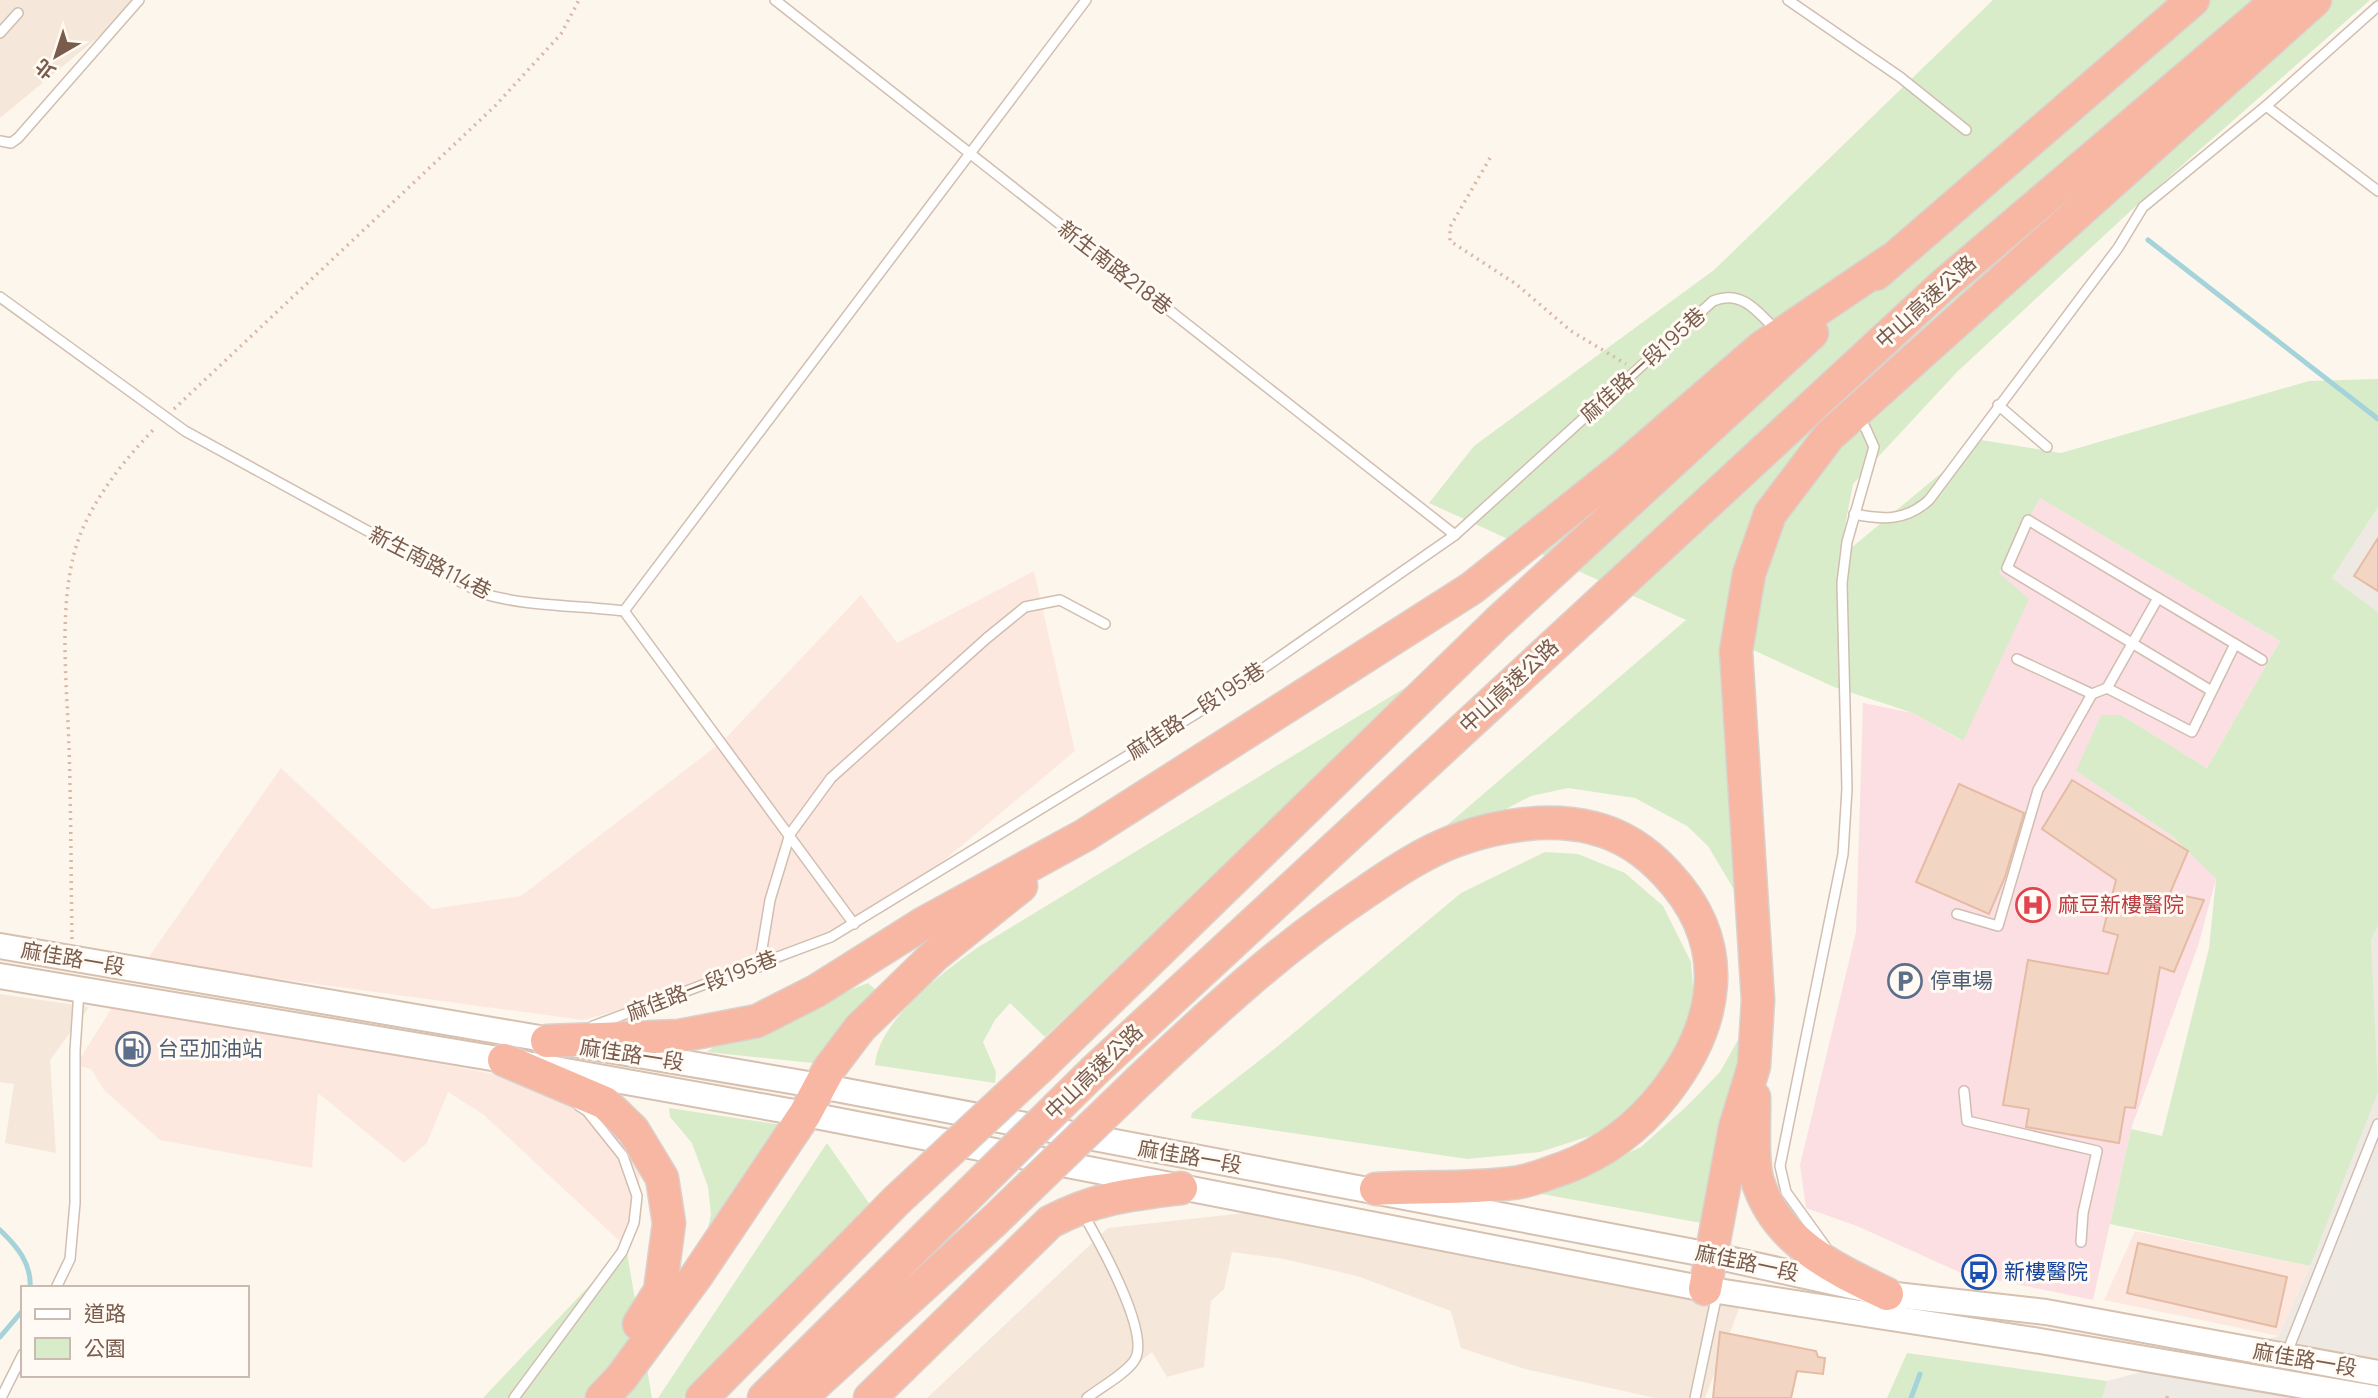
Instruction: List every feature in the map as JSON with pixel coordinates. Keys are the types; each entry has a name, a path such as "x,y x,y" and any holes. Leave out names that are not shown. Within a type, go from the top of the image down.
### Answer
{"highway":[{"name":"中山高速公路","path":"702,1398 897,1200 1042,1065 1497,622 1891,260 2193,0"},
{"name":"中山高速公路","path":"764,1398 1095,1070 1942,286 2278,0"},
{"path":"1887,1294 1810,1253 1774,1214 1757,1177 1754,1066 1758,1000 1736,651 1749,574 1770,514 1829,436 2315,0"},
{"path":"547,1041 679,1036 757,1021 816,991 924,923 1085,835 1472,588 1622,468 1761,348 1891,260"},
{"path":"800,1398 994,1221 1235,992 1310,928 1396,871 1457,840 1504,828 1546,823 1592,827 1624,839 1652,858 1686,894 1706,935 1712,970 1711,998 1704,1029 1685,1068 1649,1113 1608,1147 1567,1167 1515,1183 1376,1189"},
{"path":"602,1398 621,1378 697,1275 805,1114 829,1069 860,1028 900,986 1085,835"},
{"path":"503,1060 605,1103 633,1130 662,1178 669,1223 660,1291 591,1398"},
{"path":"1711,1290 1710,1255 1735,1128 1754,1066"},
{"path":"870,1398 1050,1222 1079,1207 1106,1198 1181,1188"}],"main road":[{"name":"麻佳路一段","path":"0,946 820,1086 1072,1136 1376,1189 1710,1255 1887,1294 2046,1312 2378,1373"},
{"name":"麻佳路一段","path":"0,976 503,1060 805,1114 1711,1290 2040,1341 2327,1394 2375,1398"}],"lane":[{"path":"0,141 11,143 18,138 139,0"},
{"name":"新生南路218巷","path":"775,0 1455,536"},
{"path":"854,924 624,611 1086,0"},
{"path":"1788,0 1900,77 1966,130"},
{"path":"1854,514 1888,519 1921,508 1936,492 1998,405 2118,248 2143,207 2266,106 2378,6"},
{"path":"0,33 18,13"},
{"path":"2266,106 2378,191"},
{"name":"新生南路114巷","path":"0,297 185,431 481,593 507,601 624,611"},
{"name":"麻佳路一段195巷","path":"547,1041 808,947 854,924 1212,704 1455,536 1713,301 1721,298 1742,299 1772,326"},
{"path":"1998,405 2047,447"},
{"path":"1865,427 1874,447 1854,514 1842,583 1847,789 1843,854 1780,1166 1786,1192 1831,1254 1887,1294"},
{"path":"2210,690 2007,568 2028,520 2262,660"},
{"path":"1957,914 1998,926 2038,790 2092,694 2107,688 2134,645 2158,598"},
{"path":"758,970 770,900 790,834 831,778 1025,607 1060,600 1105,624"},
{"path":"2107,688 2192,732 2210,690 2235,644"},
{"path":"2017,659 2092,694"},
{"path":"56,1286 70,1259 75,1203 75,1051 79,988"},
{"path":"503,1060 587,1111 623,1156 636,1196 634,1223 622,1252 514,1398"},
{"path":"1964,1091 1967,1121 2097,1151 2083,1213 2081,1242"},
{"path":"2285,1357 2378,1124"},
{"path":"1079,1207 1108,1260 1140,1343 1134,1361 1087,1398"},
{"path":"1695,1398 1711,1290"},
{"path":"1,1398 21,1358"}],"path":[{"path":"1490,158 1450,228 1449,237 1452,244 1516,284 1577,336 1636,370"}],"shaded area":[{"path":"0,0 143,0 0,118"},
{"name":"麻豆新樓醫院","path":"2040,498 2280,641 2207,768 2121,715 2076,771 2172,836 2216,879 2198,946 2131,1129 2093,1300 1959,1272 1857,1226 1806,1208 1800,1165 1856,932 1863,703 1913,713 1962,741 1999,573"},
{"path":"2378,507 2378,612 2332,578"},
{"path":"1034,571 1075,751 881,913 659,999 583,1020 146,961 281,768 432,909 521,896 723,741 861,595 897,643"},
{"path":"2378,926 2378,1398 2102,1398 2107,1381 2279,1336 2310,1266 2371,940"},
{"path":"0,994 89,1007 50,1060 56,1153 5,1143 14,1084 0,1082"},
{"path":"115,1003 542,1083 604,1118 630,1143 640,1173 637,1214 626,1247 484,1115 448,1092 427,1143 404,1163 318,1093 312,1168 160,1140 104,1090 91,1069 76,1065"},
{"path":"1299,1207 1745,1293 1705,1398 1655,1398 1525,1369 1461,1348 1451,1311 1357,1276 1284,1259 1232,1252 1224,1289 1211,1301 1204,1367 1167,1377 1152,1352 1095,1398 927,1398 1108,1228"},
{"path":"2135,1231 2310,1266 2279,1336 2104,1300"}],"green space":[{"path":"1993,0 2370,0 2137,205 1958,371 1853,484 1839,558 1981,440 2061,453 2309,381 2378,379 2378,507 2332,578 2378,612 2378,926 2371,940 2378,1092 2310,1266 2110,1224 2131,1129 2162,1136 2209,948 2216,879 2172,836 2076,771 2101,715 2121,715 2207,768 2280,641 2040,498 1999,573 2029,599 1963,741 1913,713 1834,687 1740,644 1764,958 1718,1226 1475,1182 1606,1163 1641,1147 1720,1072 1739,1038 1750,982 1736,893 1708,846 1687,826 1635,798 1568,788 1531,796 1403,863 1686,620 1429,503 1474,446 1714,270"},
{"path":"1426,675 1045,1037 1010,1003 995,1020 983,1042 996,1072 995,1083 875,1065 887,1032 900,1015 947,970 977,948"},
{"path":"1545,852 1578,854 1625,873 1663,906 1691,962 1695,1012 1643,1108 1599,1133 1540,1152 1467,1159 1191,1118 1192,1113 1278,1046 1461,893"},
{"path":"868,983 878,992 841,1066 707,1052 721,1041"},
{"path":"669,1108 803,1128 706,1238 711,1214 708,1187 692,1143 670,1117"},
{"path":"827,1143 873,1209 683,1398 658,1398"},
{"path":"626,1247 652,1398 483,1398"},
{"path":"1907,1353 2107,1381 2102,1398 1887,1398"}],"building":[{"path":"2378,538 2378,591 2354,576"},
{"path":"2072,780 2188,851 2170,893 2204,900 2174,972 2160,967 2135,1108 2125,1107 2119,1143 2026,1127 2029,1109 2003,1105 2028,960 2108,974 2118,935 2103,931 2116,880 2042,829"},
{"path":"1959,784 2024,813 2005,877 1989,914 1916,882"},
{"path":"2138,1243 2287,1277 2276,1327 2127,1293"},
{"path":"1720,1332 1816,1351 1818,1357 1825,1358 1823,1374 1797,1371 1791,1398 1713,1398"}],"waterway":[{"path":"2148,240 2378,419"},
{"path":"0,1230 26,1263 30,1286"},
{"path":"0,1337 21,1312"},
{"path":"1911,1398 1920,1374"}],"place":[{"name":"麻豆新樓醫院","path":"2033,905"},
{"name":"停車場","path":"1905,981"},
{"name":"台亞加油站","path":"133,1049"},
{"name":"新樓醫院","path":"1979,1272"}]}
